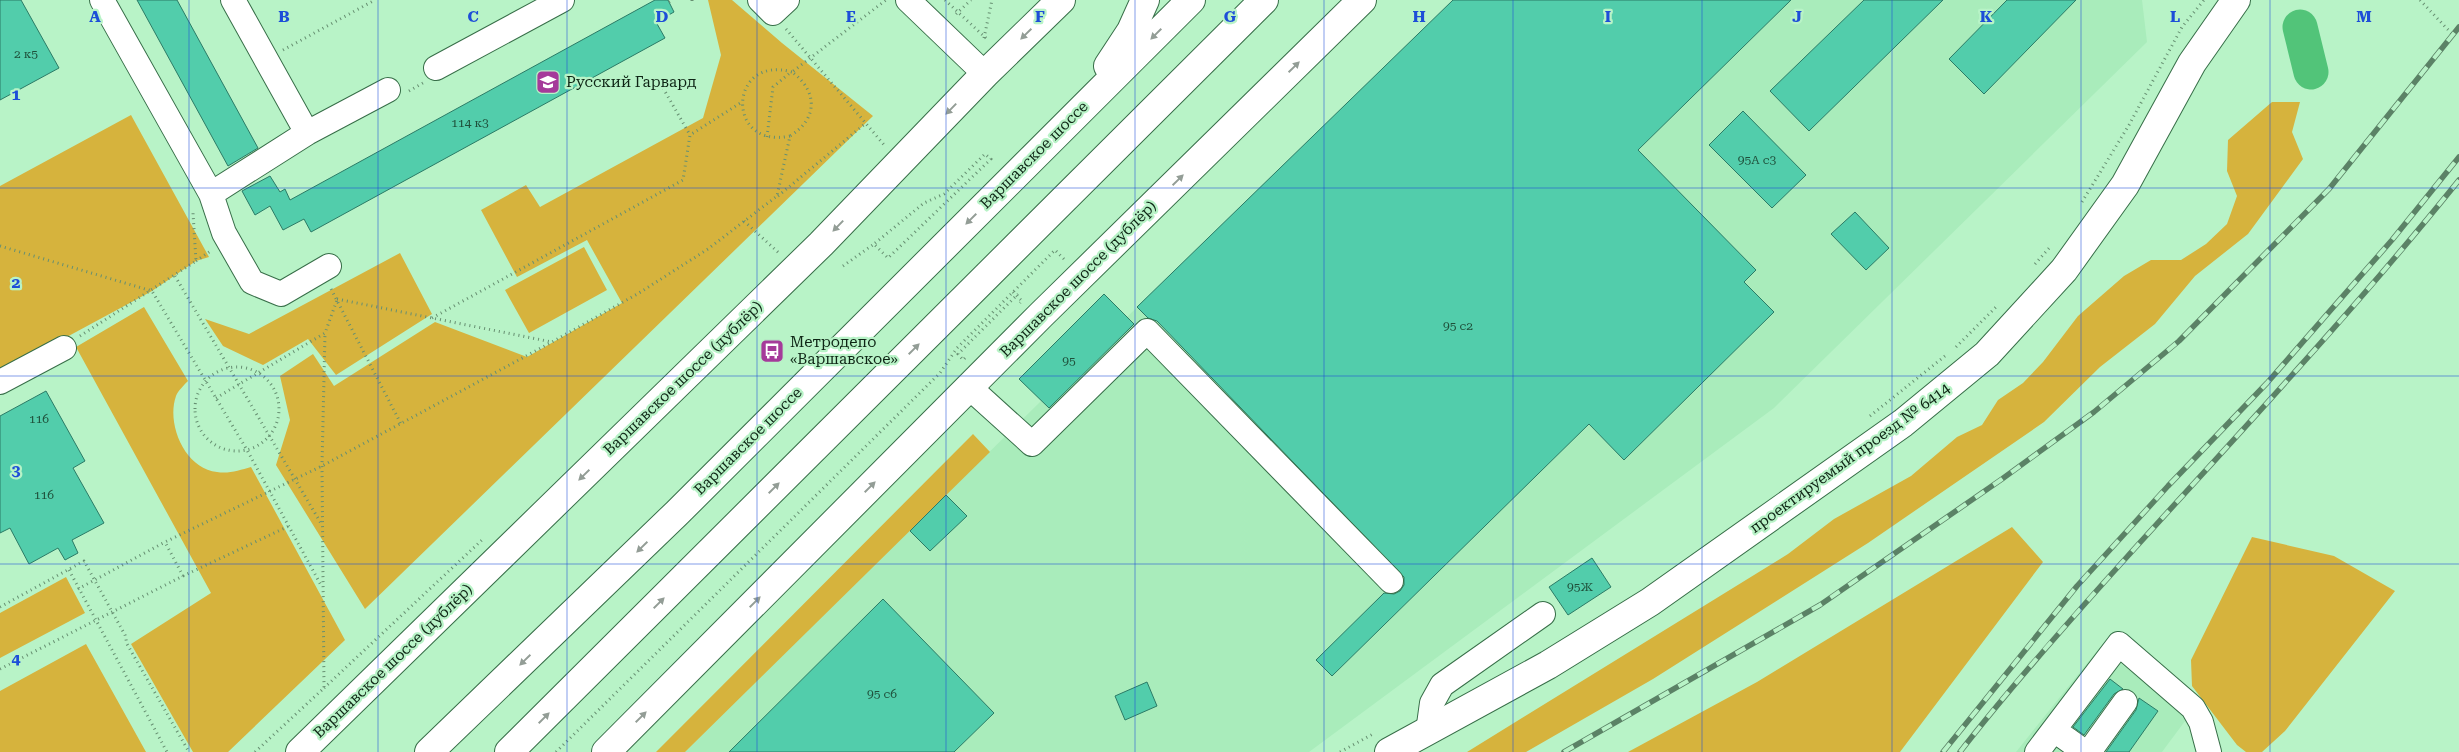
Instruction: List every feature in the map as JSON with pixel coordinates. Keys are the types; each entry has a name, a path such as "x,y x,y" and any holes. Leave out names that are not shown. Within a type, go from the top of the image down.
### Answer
{"main road":[{"name":"Варшавское шоссе (дублёр)","path":"300,752 821,244 985,74 1062,0"},
{"path":"1079,110 1131,31 1145,0"},
{"name":"Варшавское шоссе","path":"429,749 677,513 1191,0"},
{"name":"Варшавское шоссе (дублёр)","path":"606,752 969,387 1362,0"},
{"name":"проектируемый проезд № 6414","path":"1385,741 1428,732 1548,665 1650,602 1903,423 1987,354 2064,270 2125,185 2192,63 2236,0"},
{"path":"510,752 1264,1"}],"street":[{"path":"102,0 211,194 224,233 252,282 281,294 329,266"},
{"path":"233,0 307,133"},
{"path":"433,74 562,0"},
{"path":"908,0 985,74"},
{"path":"211,194 307,133 399,91"},
{"path":"969,387 1032,444 1147,331 1391,581"},
{"path":"0,382 70,343"},
{"path":"1428,732 1432,703 1442,685 1543,614"},
{"path":"2037,752 2119,644 2193,708 2201,722 2209,752"},
{"path":"2089,752 2125,702"},
{"path":"2054,730 2085,752"}],"path":[{"path":"266,60 375,0"},
{"path":"767,137 774,86 886,0"},
{"path":"945,0 984,39 994,42"},
{"path":"984,39 992,0"},
{"path":"2079,208 2128,125 2182,27 2204,0"},
{"path":"2420,0 2453,35"},
{"path":"773,4 810,58 885,146"},
{"path":"769,69 781,69 792,72 808,88 811,110 807,121 800,130 790,136 767,137 757,132 748,124 743,114 742,102 744,91 750,81 758,74 769,69"},
{"path":"399,91 433,74"},
{"path":"432,318 683,180 690,135 663,88"},
{"path":"690,135 742,102"},
{"path":"78,588 165,542 322,466 552,342 708,249 777,196 866,123"},
{"path":"777,196 790,136"},
{"path":"843,266 874,244 924,203 944,194 986,154 991,159 888,258 874,244"},
{"path":"193,213 196,261"},
{"path":"744,221 783,256"},
{"path":"2031,269 2056,239"},
{"path":"0,246 152,291 247,450 322,587"},
{"path":"70,343 214,249"},
{"path":"556,752 940,374 957,348 1055,250 1059,253"},
{"path":"175,276 323,527"},
{"path":"1013,292 1022,301 1016,307"},
{"path":"958,354 1017,295"},
{"path":"337,300 552,342"},
{"path":"255,752 324,688 322,466 325,333 337,300"},
{"path":"337,300 401,424"},
{"path":"1868,417 1957,346 1998,305"},
{"path":"216,398 325,333"},
{"path":"230,368 251,369 259,373 273,387 278,400 279,414 276,428 270,436 256,447 247,450 228,450 215,445 205,436 198,424 195,411 197,398 206,382 212,376 230,368"},
{"path":"0,669 183,576 289,526"},
{"path":"165,542 183,576"},
{"path":"0,607 84,561 125,635 127,644 189,752"},
{"path":"69,570 166,752"},
{"path":"1340,752 1385,741"}],"shaded area":[{"path":"708,0 732,0 873,116 365,609 276,465 290,420 280,376 313,354 334,386 435,322 527,357 622,303 587,240 517,277 481,210 526,185 540,207 703,118 721,55"},
{"path":"1453,0 2142,0 2147,42 1774,408 1309,752 685,752 1041,401 1019,379 1104,294 1127,317"},
{"path":"2272,102 2300,102 2292,132 2303,159 2248,234 2195,276 2155,324 2100,367 2044,422 1868,543 1653,679 1526,752 1467,752 1788,554 1834,519 1911,476 1957,437 1982,425 1998,400 2023,383 2043,362 2078,316 2124,276 2151,260 2181,260 2206,244 2227,224 2237,196 2227,171 2228,140"},
{"path":"131,115 209,257 196,261 152,291 0,373 0,186"},
{"path":"584,247 607,290 529,333 505,290"},
{"path":"400,253 432,314 336,375 308,339 263,365 223,346 205,319 249,334"},
{"path":"144,307 188,381 177,394 174,407 176,432 187,454 206,469 217,472 251,467 345,640 228,752 193,752 131,644 211,593 76,347"},
{"path":"973,434 990,452 685,752 656,752"},
{"path":"2012,527 2043,562 1900,752 1628,752 1757,682"},
{"path":"2252,537 2334,556 2395,591 2285,731 2262,752 2246,752 2237,745 2192,686 2191,660"},
{"path":"66,577 85,613 0,658 0,613"},
{"path":"86,644 146,752 0,752 0,691"},
{"path":"2100,647 2188,717 2162,752 2016,752"}],"building":[{"path":"0,0 21,0 59,68 0,100"},
{"path":"137,0 177,0 258,148 228,166"},
{"path":"655,0 668,0 674,12 656,22 665,38 311,232 304,219 283,230 270,206 255,215 242,191 270,176 280,192 285,189 290,200"},
{"path":"1453,0 1791,0 1638,150 1756,270 1744,282 1774,312 1624,460 1589,424 1332,676 1316,660 1384,593 1394,594 1400,591 1404,585 1404,577 1157,321 1148,318 1137,307"},
{"path":"1864,0 1943,0 1809,131 1770,91"},
{"path":"2007,0 2076,0 1984,94 1949,59"},
{"path":"1743,111 1806,175 1772,208 1709,145"},
{"path":"1855,212 1889,248 1866,270 1831,234"},
{"path":"1104,294 1134,324 1049,408 1019,379"},
{"path":"46,391 85,461 73,468 104,523 72,540 78,553 65,560 58,548 29,564 10,528 0,533 0,416"},
{"path":"946,495 967,516 930,551 910,531"},
{"path":"1592,558 1611,587 1568,615 1549,587"},
{"path":"883,599 994,713 954,752 729,752"},
{"path":"2110,679 2123,689 2114,694 2084,735 2073,727"},
{"path":"1147,682 1157,706 1125,720 1115,696"},
{"path":"2139,698 2158,711 2129,752 2106,752 2136,710"}],"waterway":[{"path":"2300,27 2311,72"}],"railway":[{"path":"1564,752 1820,605 2002,479 2094,412 2179,341 2329,189 2459,27"},
{"path":"1943,752 2077,586 2168,486 2267,383 2392,240 2459,157"},
{"path":"1960,752 2062,629 2296,371 2379,277 2459,180"}],"place":[{"name":"Русский Гарвард","path":"548,82"},
{"name":"Метродепо «Варшавское»","path":"772,351"}]}
